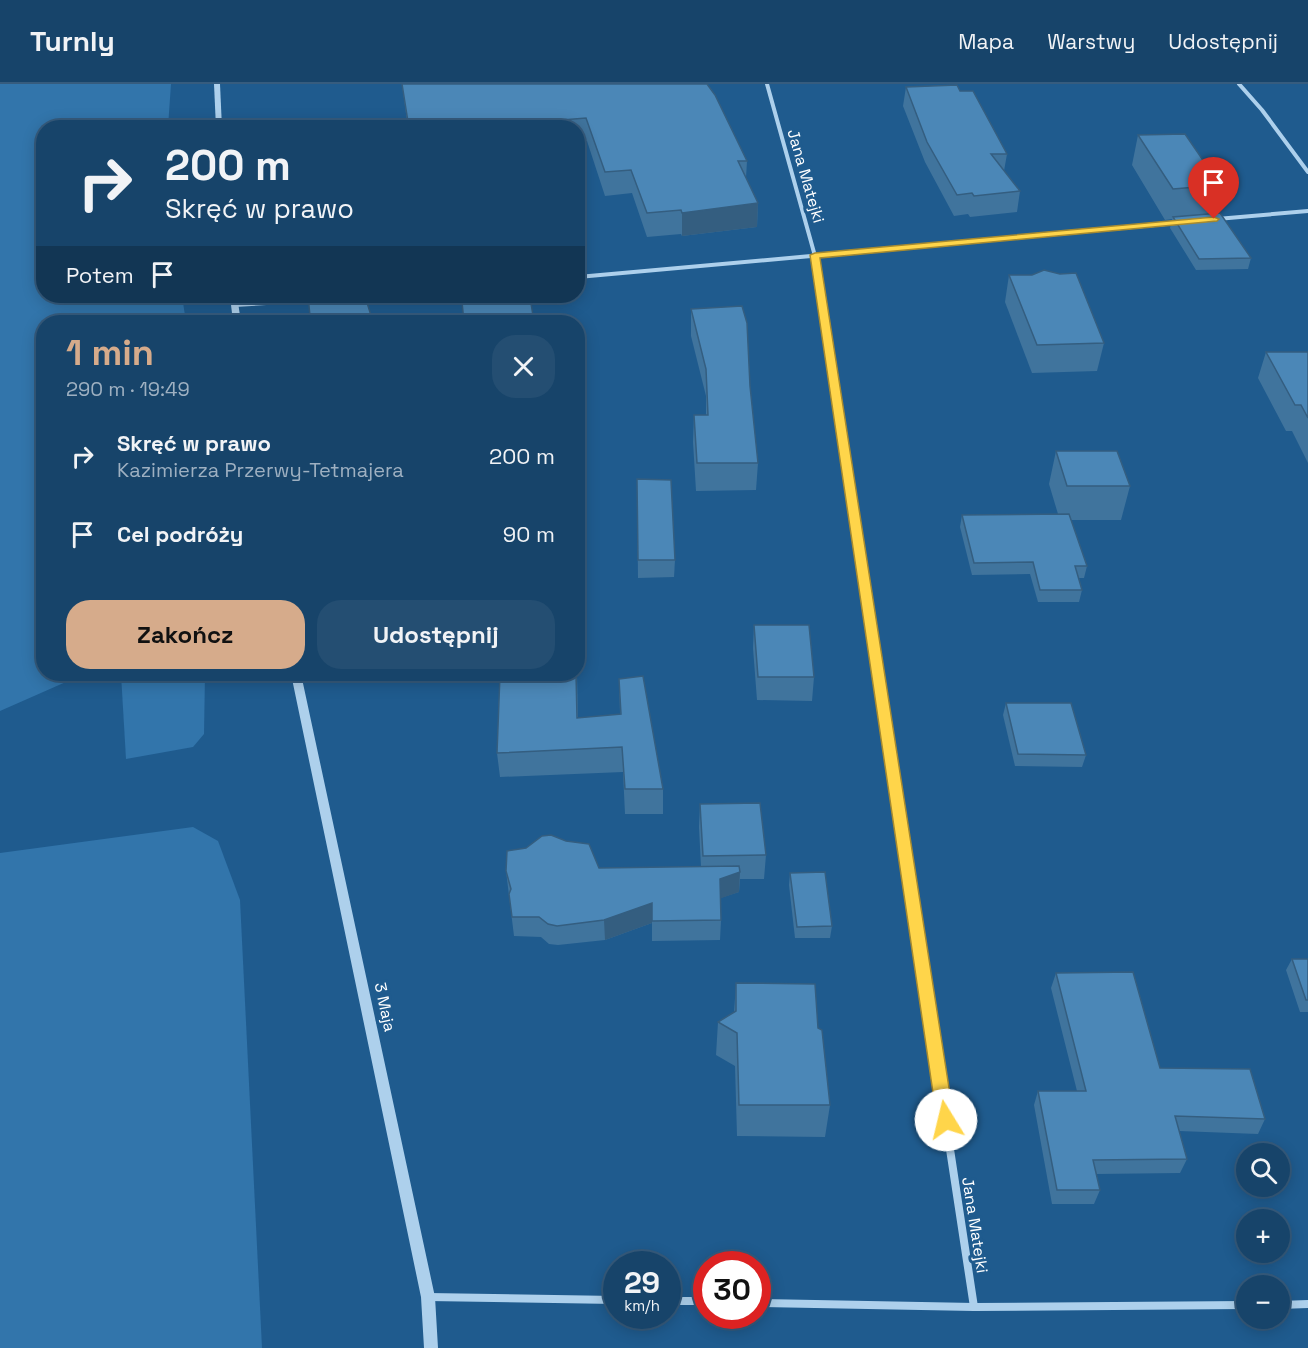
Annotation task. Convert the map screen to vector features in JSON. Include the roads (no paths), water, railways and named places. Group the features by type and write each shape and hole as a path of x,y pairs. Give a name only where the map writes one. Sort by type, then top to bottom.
{"street":[{"path":"217,84 219,120"},
{"name":"Jana Matejki","path":"767,84 815,255 974,1307"},
{"path":"1239,84 1262,110 1308,172"},
{"path":"1214,219 1308,211"},
{"path":"585,276 1179,222"},
{"path":"236,315 235,305 269,303"},
{"name":"3 Maja","path":"297,681 428,1297 431,1348"},
{"path":"428,1297 603,1299"},
{"path":"771,1303 974,1307 1236,1305"},
{"path":"1290,1305 1308,1304"}]}
